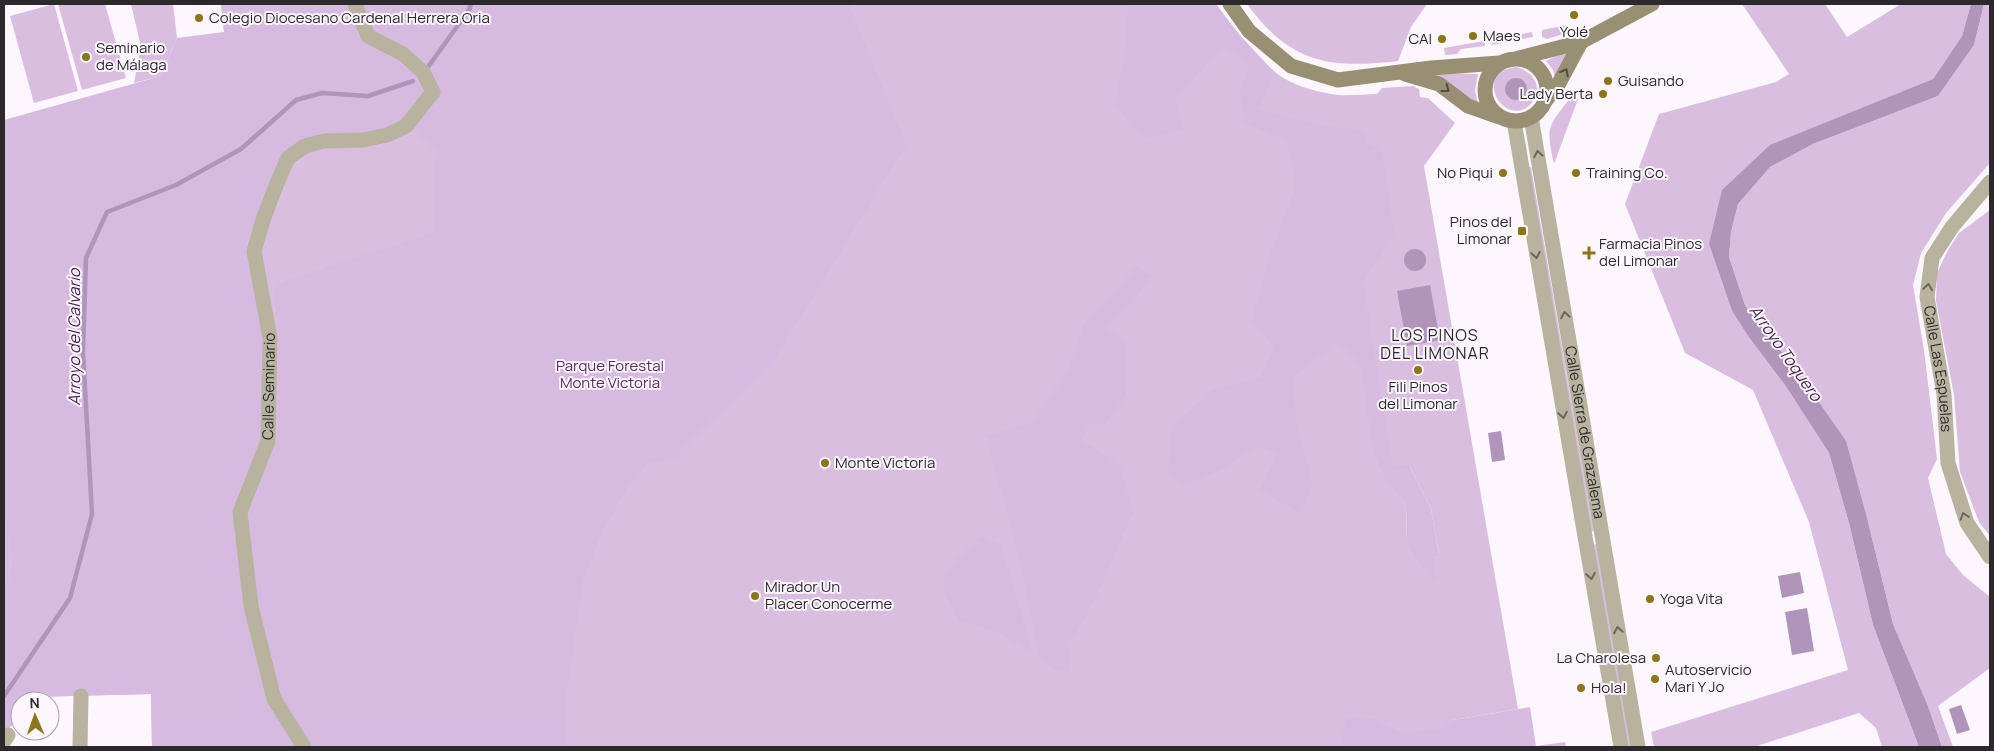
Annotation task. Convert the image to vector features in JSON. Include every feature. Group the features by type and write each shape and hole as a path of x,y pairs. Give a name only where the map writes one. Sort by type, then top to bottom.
{"main road":[{"path":"1230,4 1249,31 1291,66 1338,80 1431,68 1499,63 1580,42 1652,4"},
{"path":"1401,73 1439,84 1468,106 1509,120 1524,120 1538,113 1558,85 1580,42"},
{"path":"1517,58 1535,64 1544,76 1547,83 1546,100"},
{"path":"1499,63 1488,76 1485,92 1488,105 1494,112 1509,120"}],"street":[{"name":"Calle Seminario","path":"304,747 274,699 251,606 240,512 268,441 270,338 254,251 276,183 288,158 305,146 324,141 363,140 387,135 406,126 433,92 423,72 402,54 368,36 355,4"},
{"name":"Calle Sierra de Grazalema","path":"1531,117 1638,747"},
{"name":"Calle Sierra de Grazalema","path":"1509,120 1621,747"},
{"path":"1965,211 1990,182"},
{"name":"Calle Las Espuelas","path":"1990,197 1965,211 1932,258 1927,297 1944,394 1948,463 1967,523 1990,557"},
{"path":"80,747 81,696"}],"green space":[{"path":"54,4 78,91 34,103 10,16"},
{"path":"58,4 105,4 126,78 82,90"},
{"path":"131,4 173,4 177,38 161,76 134,83 141,47"},
{"name":"Parque Forestal Monte Victoria","path":"221,4 1216,4 1258,56 1288,81 1304,88 1338,95 1377,94 1382,88 1413,86 1419,89 1420,97 1428,98 1455,123 1424,166 1518,709 1453,720 1442,747 152,747 151,694 60,696 60,691 10,691 10,726 4,731 4,189 224,32","holes":["1362,131 1364,141 1371,148 1344,168","1409,465 1431,509 1439,555 1435,558 1407,543 1406,503"]},
{"path":"221,4 348,4 362,40 396,60 415,75 425,91 400,123 362,135 324,136 296,143 277,161 246,246 249,271 259,305 265,353 263,437 235,510 245,608 268,705 295,747 152,747 151,694 60,696 60,691 10,691 10,726 4,731 4,586 9,580 12,551 4,513 4,120 161,76 177,38 224,32"},
{"path":"362,4 849,4 906,145 773,362 679,452 679,459 649,462 629,485 602,532 583,580 566,697 567,747 312,747 279,693 257,603 249,512 277,440 279,328 273,285 433,233 436,151 412,129 440,92 428,65 405,45 377,30"},
{"path":"1129,4 1216,4 1236,31 1274,72 1259,110 1322,125 1363,131 1368,145 1382,149 1394,233 1363,281 1393,467 1409,465 1431,509 1439,555 1435,558 1435,580 1418,562 1407,543 1406,503 1385,478 1374,454 1360,364 1338,342 1294,377 1296,422 1313,484 1301,514 1260,490 1277,454 1255,446 1222,469 1187,484 1168,475 1171,427 1212,390 1261,377 1274,349 1252,319 1270,255 1296,186 1287,141 1246,123 1239,92 1249,66 1224,45 1175,100 1184,130 1143,138 1115,105 1124,59"},
{"path":"1247,4 1427,4 1411,27 1398,61 1351,64 1313,58 1295,50 1279,39 1263,24"},
{"path":"1742,4 1825,4 1847,37 1901,4 1971,4 1962,36 1933,79 1770,146 1709,244 1732,311 1748,336 1785,385 1829,453 1849,523 1873,625 1919,747 1882,747 1876,728 1859,713 1754,747 1654,747 1651,732 1848,670 1809,522 1753,390 1685,353 1625,204 1659,114 1776,82 1789,74"},
{"path":"1984,4 1990,4 1990,163 1946,213 1921,253 1913,285 1924,350 1937,459 1928,478 1946,554 1963,575 1990,597 1990,668 1938,706 1953,747 1942,747 1928,706 1893,624 1868,522 1773,338 1745,305 1729,257 1731,232 1738,204 1770,167 1813,144 1938,96 1974,45"},
{"path":"1567,25 1569,32 1547,39 1542,37 1542,30"},
{"path":"1532,32 1533,37 1492,45 1491,40"},
{"path":"1484,41 1485,46 1461,49 1457,54 1445,55 1444,48"},
{"path":"1571,48 1555,79 1553,70 1546,61"},
{"path":"1516,67 1527,71 1534,80 1537,90 1536,95 1533,101 1523,109 1513,111 1504,107 1498,99 1494,90 1495,80 1502,72","holes":["1516,78 1524,84 1526,93 1509,98 1505,88 1506,85 1509,81"]},
{"path":"1434,73 1478,74 1475,91 1478,104"},
{"path":"1571,97 1578,99 1554,164 1550,142 1550,128"},
{"path":"1531,167 1594,531 1590,532 1527,168"},
{"path":"1990,210 1990,536 1979,522 1960,472 1954,395 1936,301 1937,273 1948,250 1959,233"},
{"path":"1138,266 1151,276 1134,299 1107,328 1127,345 1126,395 1106,424 1089,424 1082,441 1119,463 1133,512 1100,589 1078,630 1067,642 1071,663 1067,672 1055,670 1039,657 1020,561 986,436 1033,422 1068,370 1084,323"},
{"path":"981,537 1001,544 1032,651 992,630 960,621 944,593 944,574"},
{"path":"1596,544 1632,747 1627,747 1592,545"},
{"path":"1530,707 1536,746 1565,742 1566,747 1341,747 1346,717 1376,719 1401,733 1436,730 1453,720"}],"shaded area":[{"path":"1971,4 1984,4 1974,45 1938,96 1813,144 1770,167 1738,204 1731,232 1729,257 1745,305 1802,378 1846,441 1893,624 1928,706 1942,747 1919,747 1873,625 1849,523 1829,453 1785,385 1748,336 1732,311 1709,244 1722,190 1770,145 1933,79 1962,36"},
{"path":"1516,78 1524,81 1527,89 1524,97 1516,100 1508,97 1505,89 1508,81"},
{"path":"1415,249 1423,252 1426,260 1423,268 1415,271 1407,268 1404,260 1407,252"},
{"path":"1430,285 1440,340 1407,346 1397,291"},
{"path":"1501,431 1505,460 1492,462 1488,433"},
{"path":"1800,572 1804,593 1782,598 1778,576"},
{"path":"1807,608 1814,651 1792,655 1785,612"},
{"path":"1961,705 1970,730 1957,734 1949,709"}],"waterway":[{"name":"Arroyo del Calvario","path":"428,67 469,10 471,4"},
{"name":"Arroyo del Calvario","path":"4,696 70,598 92,514 83,352 86,258 107,212 176,185 241,149 296,100 322,93 368,96 413,81"}],"place":[{"name":"Yolé","path":"1574,15"},
{"name":"Colegio Diocesano Cardenal Herrera Oria","path":"199,18"},
{"name":"Maes","path":"1473,36"},
{"name":"CAI","path":"1442,39"},
{"name":"Seminario de Málaga","path":"86,57"},
{"name":"Guisando","path":"1608,81"},
{"name":"Lady Berta","path":"1603,94"},
{"name":"No Piqui","path":"1503,173"},
{"name":"Training Co.","path":"1576,173"},
{"name":"Pinos del Limonar","path":"1522,231"},
{"name":"Farmacia Pinos del Limonar","path":"1589,253"},
{"name":"Fili Pinos del Limonar","path":"1418,370"},
{"name":"Monte Victoria","path":"825,463"},
{"name":"Mirador Un Placer Conocerme","path":"755,596"},
{"name":"Yoga Vita","path":"1650,599"},
{"name":"La Charolesa","path":"1656,658"},
{"name":"Autoservicio Mari Y Jo","path":"1655,679"},
{"name":"Hola!","path":"1581,688"}],"district":[{"name":"LOS PINOS DEL LIMONAR","path":"1435,344"}],"water label":[{"name":"Arroyo Toquero","path":"1786,353"}]}
